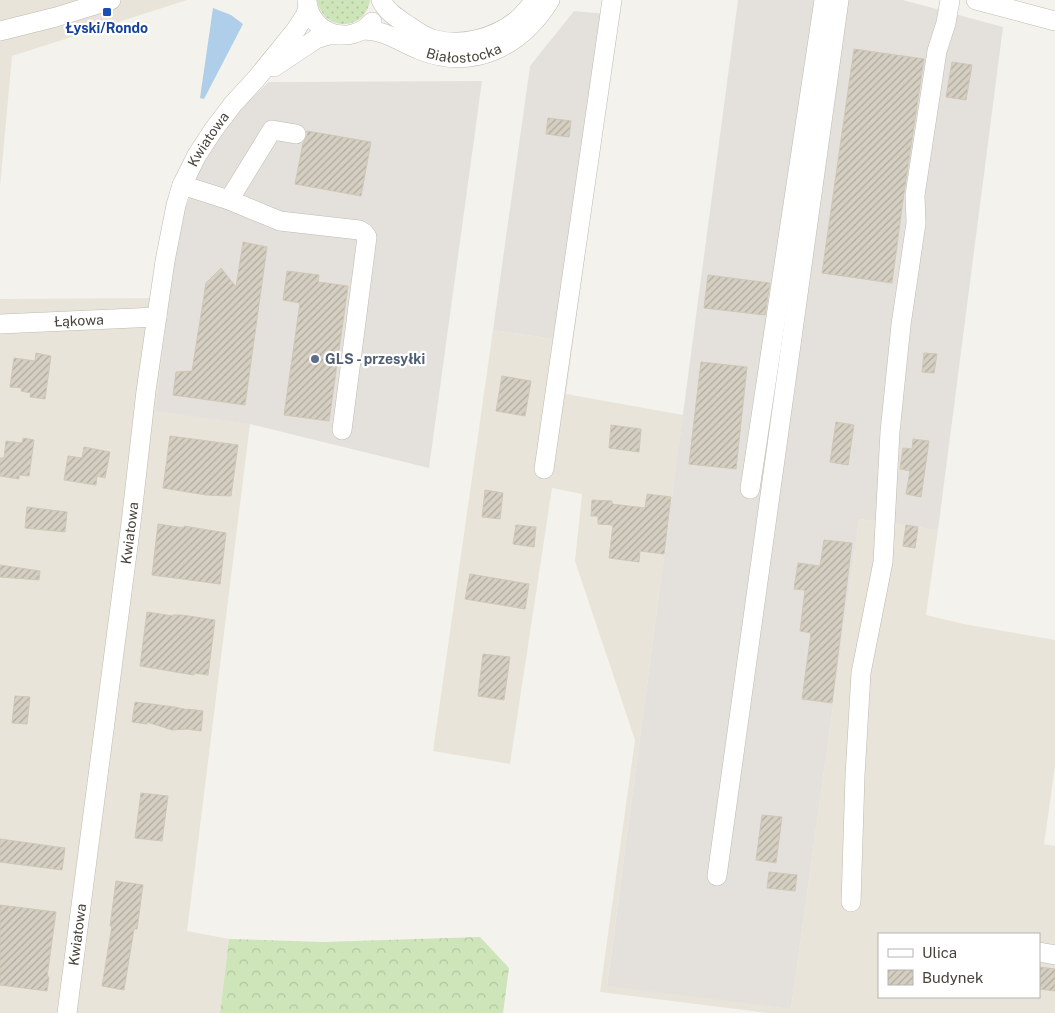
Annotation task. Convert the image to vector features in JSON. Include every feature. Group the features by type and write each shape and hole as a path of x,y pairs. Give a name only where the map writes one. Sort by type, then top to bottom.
{"street":[{"path":"0,31 56,17 111,0"},
{"path":"363,30 376,17 380,0"},
{"name":"Białostocka","path":"380,0 390,13 420,34 432,39 468,42 499,32 516,21 537,0"},
{"name":"Białostocka","path":"363,30 380,31 420,50 441,56 460,58 481,55 502,47 521,34 550,0"},
{"path":"544,470 612,0"},
{"path":"750,489 824,0"},
{"path":"717,876 840,0"},
{"path":"850,902 861,673 883,562 890,432 901,325 916,223 915,195 937,51 946,24 950,0"},
{"path":"976,0 1055,21"},
{"path":"306,3 318,25 326,31 345,35"},
{"name":"Kwiatowa","path":"67,1013 131,523 146,391 171,225 182,185 197,155 233,104 295,31 305,16 306,3"},
{"name":"Kwiatowa","path":"256,79 316,38 330,35 354,34 363,30"},
{"path":"229,200 272,130 296,134"},
{"path":"182,185 229,200 280,221 359,230 367,237 342,430"},
{"name":"Łąkowa","path":"0,324 157,317"},
{"path":"1040,952 1055,954"}],"shaded area":[{"path":"0,0 187,0 12,56 0,187"},
{"path":"738,0 903,0 1003,27 938,530 859,519 791,1009 607,986"},
{"path":"574,11 618,15 573,342 493,330 530,66"},
{"path":"482,81 429,468 250,424 155,411 177,232 201,165 237,112 269,82"},
{"path":"169,298 155,410 250,424 187,931 229,939 220,1013 0,1013 0,299"},
{"path":"493,330 573,342 566,394 683,415 607,985 791,1009 859,519 938,530 926,615 964,624 1055,640 1055,766 1044,844 1055,846 1055,1013 767,1013 600,992 635,740 575,561 582,494 552,488 510,764 433,751"}],"green space":[{"path":"317,0 370,0 367,10 360,18 344,24 327,18"},
{"path":"480,937 509,968 503,1013 220,1013 229,939 323,942"}],"water":[{"path":"213,8 231,15 243,24 204,99 200,98"}],"building":[{"path":"854,49 924,59 892,283 822,273"},
{"path":"952,62 972,65 966,100 946,97"},
{"path":"548,118 571,121 569,137 546,134"},
{"path":"307,131 371,142 361,196 295,184"},
{"path":"243,242 267,247 245,405 173,395 176,372 192,371 206,283 221,268 236,287"},
{"name":"GLS - przesyłki","path":"287,271 319,275 318,282 348,286 329,421 284,415 300,303 283,300"},
{"path":"708,275 770,283 765,315 704,308"},
{"path":"36,353 51,356 45,399 30,397 31,393 21,391 22,388 10,387 14,358 35,361"},
{"path":"924,353 937,354 934,373 922,372"},
{"path":"701,362 747,367 736,469 689,464"},
{"path":"502,376 531,381 525,416 496,411"},
{"path":"836,422 854,425 848,465 830,462"},
{"path":"611,425 641,429 639,452 609,448"},
{"path":"170,436 238,445 231,496 206,495 163,488"},
{"path":"23,438 34,440 29,476 19,475 19,479 0,476 0,458 4,458 6,441 22,443"},
{"path":"913,439 929,441 921,497 906,494 910,471 900,469 903,448 912,449"},
{"path":"84,447 110,452 105,478 97,476 96,485 64,480 68,456 82,458"},
{"path":"485,490 503,493 500,519 482,517"},
{"path":"647,494 671,497 664,554 640,551 639,562 609,558 613,525 598,524 598,516 591,516 592,500 612,501 612,504 645,508"},
{"path":"27,507 67,512 65,532 25,528"},
{"path":"158,524 226,533 220,584 152,575"},
{"path":"516,525 536,527 534,547 513,544"},
{"path":"906,525 918,527 915,548 903,546"},
{"path":"824,540 852,543 832,703 802,699 811,633 800,631 805,590 794,589 798,563 820,566"},
{"path":"0,565 40,571 39,580 0,577"},
{"path":"470,574 529,584 525,609 465,599"},
{"path":"147,612 215,620 208,675 194,673 194,675 140,666"},
{"path":"483,654 510,657 504,700 478,696"},
{"path":"15,696 30,697 27,724 12,723"},
{"path":"135,702 203,711 201,731 187,729 172,730 147,722 147,724 132,722"},
{"path":"141,793 168,796 162,841 135,838"},
{"path":"762,815 782,817 776,863 756,860"},
{"path":"0,839 65,848 62,870 0,862"},
{"path":"769,872 797,875 795,891 767,888"},
{"path":"116,881 143,885 137,929 134,929 124,990 102,986 112,926 110,926"},
{"path":"0,905 56,912 47,977 49,977 47,991 0,985"},
{"path":"1040,967 1055,969 1055,991 1040,989"}],"place":[{"name":"Łyski/Rondo","path":"107,12"},
{"name":"GLS - przesyłki","path":"315,359"}]}
